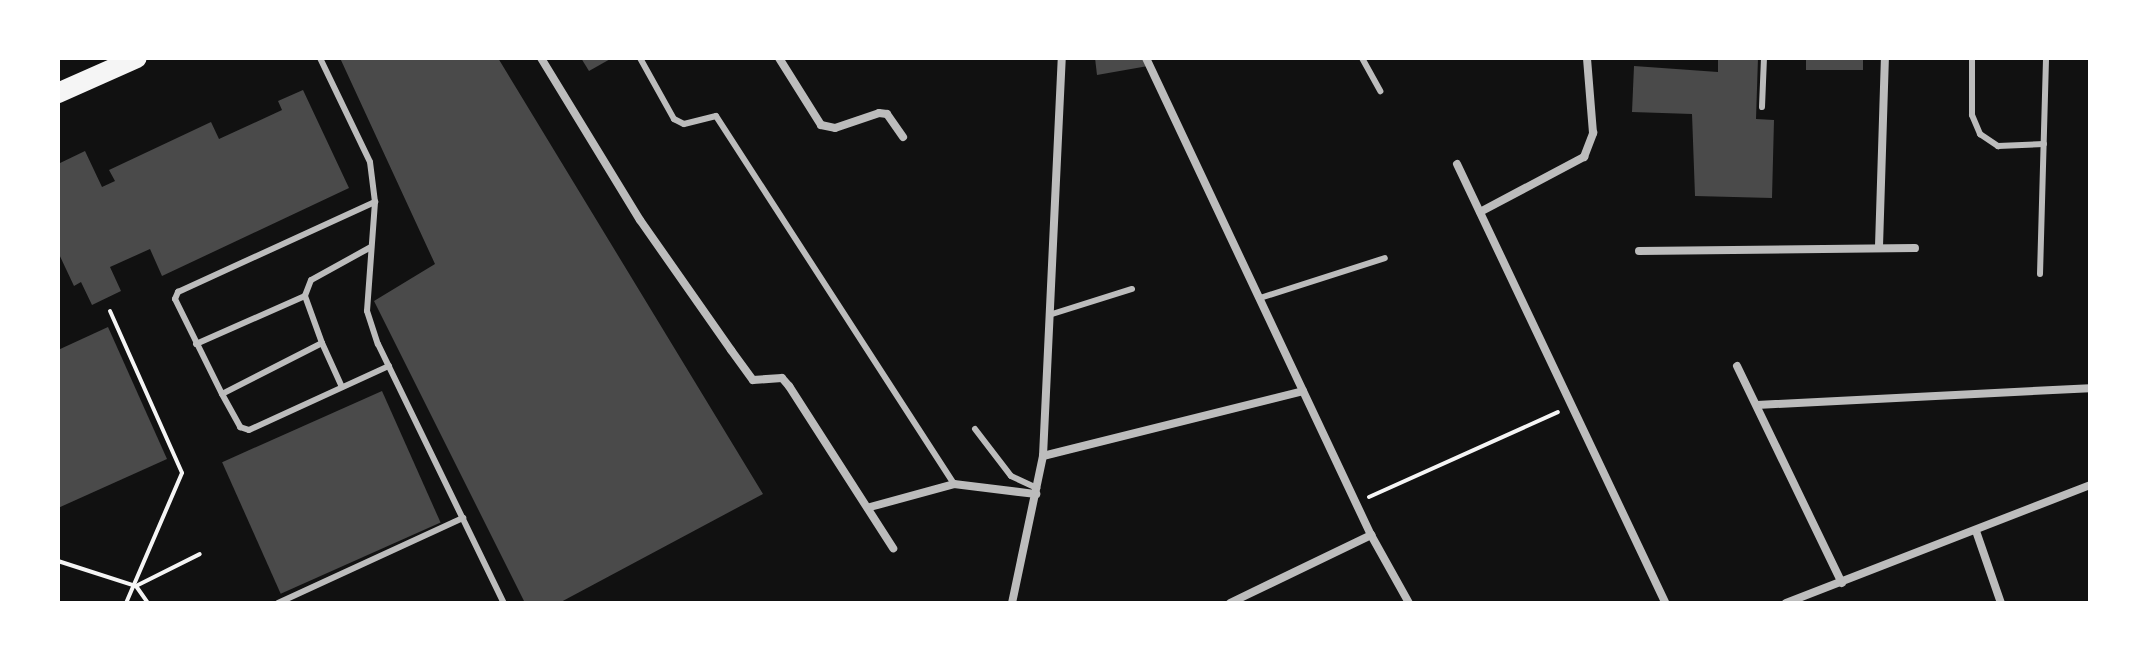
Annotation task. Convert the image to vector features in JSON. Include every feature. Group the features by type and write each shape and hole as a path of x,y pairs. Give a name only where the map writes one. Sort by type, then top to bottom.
{"main road":[{"path":"58,93 137,58"}],"street":[{"path":"541,58 640,220 753,380 782,378 870,507 893,548"},
{"path":"779,58 821,125 835,128 879,113 887,114 903,137"},
{"path":"1012,603 1043,456 1062,58"},
{"path":"1146,58 1371,535 1409,603"},
{"path":"1480,212 1584,157 1593,133 1587,58"},
{"path":"1879,246 1885,58"},
{"path":"1457,164 1665,603"},
{"path":"1639,251 1915,248"},
{"path":"1737,366 1842,583"},
{"path":"1757,405 2090,388"},
{"path":"1043,456 1303,391"},
{"path":"870,507 954,484 1037,491"},
{"path":"1786,603 2090,485"},
{"path":"1976,531 2001,603"},
{"path":"1230,603 1371,535"}],"lane":[{"path":"320,58 370,162 375,202 367,311 389,366 504,603"},
{"path":"640,58 674,119 684,124 716,116 954,484"},
{"path":"1362,58 1380,91"},
{"path":"1762,107 1764,58"},
{"path":"1972,58 1972,115 1980,134 1998,146 2044,144"},
{"path":"2040,274 2046,58"},
{"path":"375,202 178,292 175,299 240,427 249,430 389,366"},
{"path":"342,387 305,296 311,280 327,267 371,247"},
{"path":"1260,298 1385,258"},
{"path":"1049,315 1132,289"},
{"path":"196,344 305,296"},
{"path":"222,394 322,343"},
{"path":"975,429 1011,476 1037,491"},
{"path":"278,603 463,518"}],"path":[{"path":"110,311 182,473 136,586 126,603"},
{"path":"1356,503 1572,406"},
{"path":"136,586 200,554"},
{"path":"58,561 136,586 148,603"}],"building":[{"path":"340,58 498,58 763,494 559,603 525,603 374,301 435,264"},
{"path":"581,58 612,58 589,71"},
{"path":"1095,58 1144,58 1148,66 1097,75"},
{"path":"1718,58 1758,58 1756,119 1774,120 1772,198 1695,196 1692,114 1632,112 1634,66 1718,72"},
{"path":"1806,58 1863,58 1863,70 1806,70"},
{"path":"303,90 349,188 162,276 150,249 110,267 121,291 92,305 81,282 74,286 58,252 58,164 85,151 102,187 115,181 109,170 211,122 219,139 282,110 278,101"},
{"path":"108,327 167,459 58,508 58,350"},
{"path":"382,391 441,523 281,594 222,462"}]}
